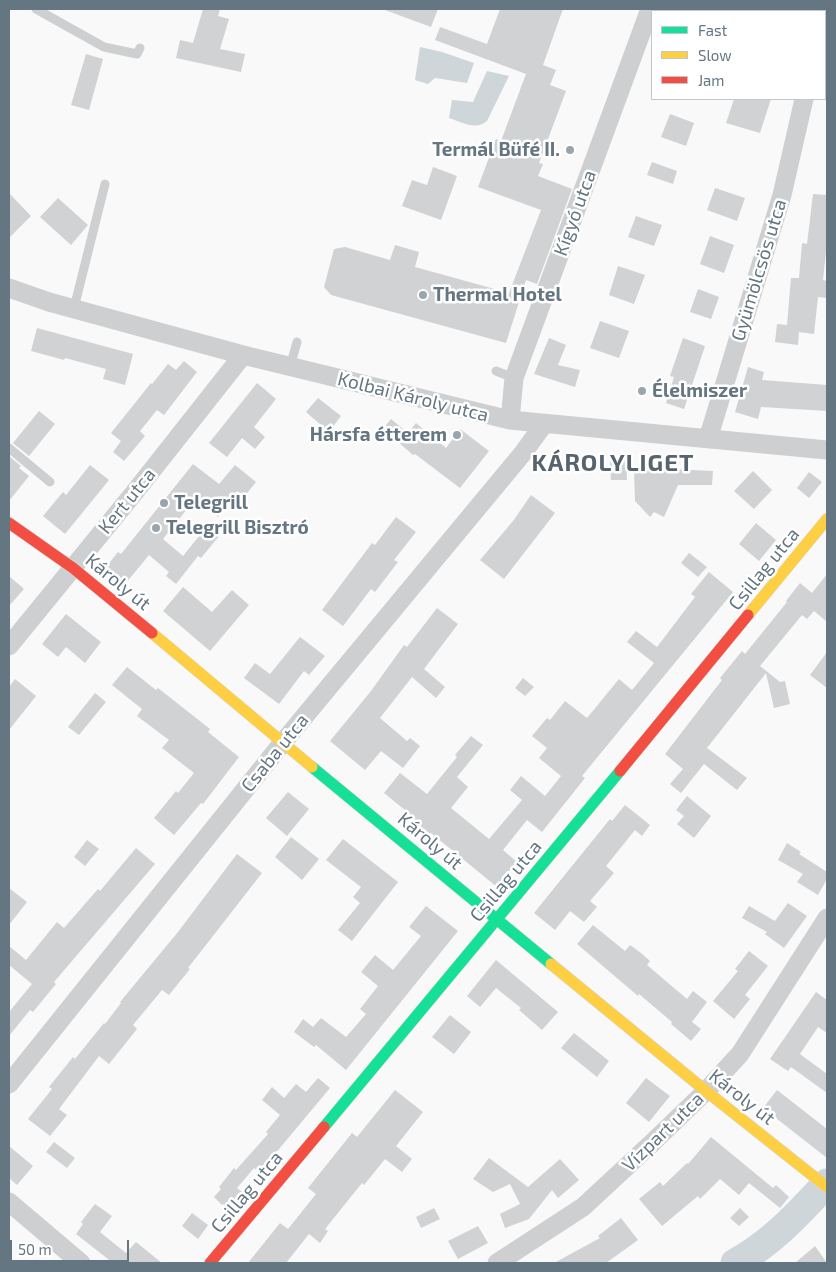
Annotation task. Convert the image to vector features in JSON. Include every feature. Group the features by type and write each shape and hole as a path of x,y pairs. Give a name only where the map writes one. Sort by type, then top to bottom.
{"street":[{"name":"Kígyó utca","path":"510,420 514,378 650,9"},
{"name":"Gyümölcsös utca","path":"708,439 782,195 804,100"},
{"name":"Kolbai Károly utca","path":"9,288 243,355 510,420 827,450"},
{"name":"Kert utca","path":"9,646 243,355"},
{"name":"Csaba utca","path":"9,1084 284,741 544,424"},
{"name":"Csillag utca","path":"210,1263 497,920 827,519"},
{"name":"Károly út","path":"9,522 73,568 284,741 497,920 827,1187"},
{"name":"Vízpart utca","path":"497,1263 583,1207 652,1144 706,1091 740,1054 827,918"},
{"path":"9,1202 81,1263"}],"lane":[{"path":"36,9 104,47 137,54 140,48"},
{"path":"74,308 105,184"},
{"path":"290,366 297,342"},
{"path":"496,371 514,378"},
{"path":"9,448 50,482"}],"shaded area":[{"path":"420,47 474,63 467,83 435,78 428,84 415,80"},
{"path":"487,71 509,76 487,121 473,126 449,118 452,100 473,102"}],"building":[{"path":"203,9 220,9 218,16 229,19 220,49 245,54 241,72 176,58 180,40 193,43"},
{"path":"385,9 438,9 431,27"},
{"path":"500,9 563,9 543,65 556,70 550,85 566,91 539,163 543,164 538,176 572,189 537,284 526,280 506,343 331,295 324,287 334,249 345,247 390,260 395,245 419,252 415,267 509,293 541,210 478,187 496,139 501,141 526,74 435,40 440,27 487,44"},
{"path":"86,54 103,59 89,110 71,105"},
{"path":"734,100 771,100 760,133 726,123"},
{"path":"670,114 694,123 686,146 661,137"},
{"path":"652,162 677,171 673,184 647,175"},
{"path":"433,167 457,176 441,220 402,206 412,180 427,185"},
{"path":"715,188 745,198 737,221 707,210"},
{"path":"9,193 31,216 9,238"},
{"path":"813,194 827,195 827,242 823,280 827,281 827,298 818,297 814,334 799,332 798,345 775,342 777,324 787,325 791,278 799,278 802,243 807,244"},
{"path":"58,198 88,225 71,245 40,217"},
{"path":"636,216 662,225 654,246 628,237"},
{"path":"710,236 734,245 724,273 700,264"},
{"path":"618,266 645,275 634,304 609,295"},
{"path":"698,289 719,297 711,319 690,312"},
{"path":"600,321 629,331 619,358 590,348"},
{"path":"37,328 133,354 125,385 103,379 106,369 31,351"},
{"path":"549,338 566,345 558,365 580,370 575,387 534,374"},
{"path":"683,338 705,346 684,409 666,403 674,377 670,376"},
{"path":"184,361 197,372 164,415 157,410 140,431 145,436 124,461 113,452 121,441 111,433 168,364 176,370"},
{"path":"748,367 764,372 762,380 827,385 827,411 761,407 758,419 735,412"},
{"path":"257,383 276,399 254,427 265,437 255,449 242,438 227,457 209,443"},
{"path":"318,398 341,416 329,432 306,412"},
{"path":"39,411 55,424 29,456 13,443"},
{"path":"391,419 408,433 416,423 446,448 460,429 489,451 460,488 415,454 413,455 383,429"},
{"path":"9,456 29,476 9,501"},
{"path":"626,460 627,480 611,480 610,461"},
{"path":"193,464 219,484 235,465 256,482 244,497 237,491 218,517 195,499 163,539 183,556 208,525 220,535 201,558 198,556 176,584 166,576 169,572 149,555 126,583 106,567 118,552 121,554"},
{"path":"90,465 109,480 65,534 43,516 63,492 66,495"},
{"path":"634,470 713,471 712,485 678,485 664,517 654,512 650,517 635,501"},
{"path":"753,471 772,490 754,509 734,491"},
{"path":"809,472 822,482 809,498 797,488"},
{"path":"531,495 555,513 504,579 480,560 513,521"},
{"path":"396,517 416,532 394,560 398,562 375,592 371,589 343,626 322,610 372,543 375,545"},
{"path":"756,523 776,540 759,561 739,544"},
{"path":"689,553 707,567 698,577 681,563"},
{"path":"709,572 733,592 582,776 585,778 542,832 527,820 503,850 517,862 497,887 409,817 411,815 384,793 400,773 427,794 457,757 455,755 471,736 483,745 457,777 468,787 451,808 489,839 522,800 510,790 521,776 545,796 561,776 539,758 547,748 532,736 547,718 550,720 565,701 587,718 619,679 632,690 654,663 627,642 636,631 657,647 695,597 691,594"},
{"path":"827,574 827,622 814,611 807,619 802,615 760,666 780,682 785,681 790,704 774,708 766,673 707,748 747,778 737,790 704,764 681,793 670,784 683,769 665,754 722,680 720,678 742,651 745,654 800,583 812,593"},
{"path":"9,576 24,589 9,606"},
{"path":"183,587 212,612 232,590 249,605 210,651 163,611"},
{"path":"437,608 458,624 424,669 445,687 436,698 412,677 380,718 407,741 410,738 420,746 403,768 381,751 365,770 330,741 371,691 404,645 407,647"},
{"path":"66,614 101,642 85,663 66,647 58,657 42,644"},
{"path":"300,637 325,656 309,675 304,671 279,704 244,678 255,663 270,674"},
{"path":"827,652 827,688 810,675"},
{"path":"127,667 156,690 158,688 210,729 208,732 239,757 203,804 201,803 174,835 154,818 194,773 162,748 169,740 137,716 142,709 112,685"},
{"path":"523,678 534,687 525,696 515,688"},
{"path":"15,679 36,696 9,730 9,687"},
{"path":"95,693 106,702 79,735 68,727"},
{"path":"288,792 309,809 287,836 266,818"},
{"path":"687,796 711,816 694,838 677,824 684,816 676,810"},
{"path":"625,805 650,825 642,836 635,830 606,866 614,873 590,901 597,907 584,922 570,911 555,930 534,913 610,819 612,821"},
{"path":"291,837 319,859 302,880 275,857"},
{"path":"343,839 398,882 352,941 338,930 360,903 353,897 361,887 326,860"},
{"path":"87,840 99,849 85,866 74,857"},
{"path":"787,843 801,852 799,854 827,872 827,879 818,895 797,882 803,874 778,860"},
{"path":"136,848 155,864 54,982 56,984 33,1012 30,1010 9,1036 9,1012 32,984 9,965 9,946 26,960 57,922 64,928 98,889 100,891"},
{"path":"237,854 262,873 169,995 162,990 133,1025 137,1029 109,1064 99,1056 59,1109 67,1115 50,1136 28,1119 52,1089 49,1087 73,1057 75,1059 105,1024 120,1002 178,932"},
{"path":"9,888 27,902 9,925"},
{"path":"788,903 807,916 784,948 765,934 767,932 742,918 749,906 775,921"},
{"path":"426,906 458,931 346,1070 316,1045 314,1047 294,1032 303,1019 313,1027 321,1018 346,1037 366,1014 360,1009 378,986 361,972 375,955 393,970 421,936 409,927"},
{"path":"593,925 625,951 630,945 641,953 650,961 647,965 687,999 693,991 707,1002 692,1022 701,1029 691,1041 671,1024 672,1022 577,944"},
{"path":"749,951 768,966 745,995 750,999 734,1019 713,1001 738,971 735,969"},
{"path":"496,960 558,1012 542,1030 519,1010 521,1008 496,988 480,1007 467,996"},
{"path":"816,992 827,1000 827,1033 818,1027 800,1054 827,1074 827,1093 791,1067 788,1071 770,1059"},
{"path":"450,1015 471,1032 454,1054 432,1037"},
{"path":"574,1033 609,1061 597,1077 561,1048"},
{"path":"318,1078 330,1088 274,1155 276,1157 262,1174 254,1168 237,1188 246,1195 232,1211 222,1205 214,1197 221,1189 219,1187 234,1168 236,1170 268,1134 266,1132 280,1115 262,1100 272,1087 284,1098 296,1084 306,1092"},
{"path":"646,1078 670,1096 649,1122 626,1103"},
{"path":"395,1090 423,1112 396,1146 412,1159 402,1172 385,1159 364,1185 362,1183 325,1229 328,1231 320,1243 309,1234 286,1263 248,1263 280,1223 288,1229 316,1194 308,1188 352,1133 357,1137"},
{"path":"777,1090 827,1129 827,1158 763,1108"},
{"path":"711,1137 773,1188 776,1185 789,1197 780,1208 749,1183 739,1195 720,1179 700,1199 698,1196 662,1226 639,1199 660,1182 663,1186 688,1164"},
{"path":"54,1142 75,1158 67,1168 46,1152"},
{"path":"9,1146 33,1166 17,1185 9,1178"},
{"path":"489,1158 528,1187 560,1159 579,1180 558,1198 552,1190 529,1219 505,1228 500,1214 520,1204 510,1184 493,1192 473,1179"},
{"path":"95,1204 112,1216 100,1232 126,1253 136,1242 162,1263 113,1263 76,1234 83,1224 81,1222"},
{"path":"434,1208 440,1219 421,1228 416,1217"},
{"path":"740,1208 749,1217 739,1226 730,1218"},
{"path":"192,1213 208,1225 198,1239 182,1226"},
{"path":"621,1218 638,1240 606,1263 554,1263 600,1238 598,1236"},
{"path":"478,1226 488,1243 458,1259 448,1241"},
{"path":"815,1246 827,1263 795,1263"}],"waterway":[{"path":"735,1263 773,1237 827,1183"}],"traffic: fast":[{"path":"312,767 551,964"},
{"path":"324,1127 620,771"}],"traffic: slow":[{"path":"748,615 827,519"},
{"path":"152,633 312,767"},
{"path":"551,964 827,1187"}],"traffic: jam":[{"path":"9,523 73,568 152,633"},
{"path":"620,771 748,615"},
{"path":"210,1263 324,1127"}],"place":[{"name":"Termál Büfé II.","path":"570,150"},
{"name":"Thermal Hotel","path":"423,295"},
{"name":"Élelmiszer","path":"642,391"},
{"name":"Hársfa étterem","path":"457,435"},
{"name":"Telegrill","path":"164,503"},
{"name":"Telegrill Bisztró","path":"156,528"}],"district":[{"name":"KÁROLYLIGET","path":"613,463"}]}
